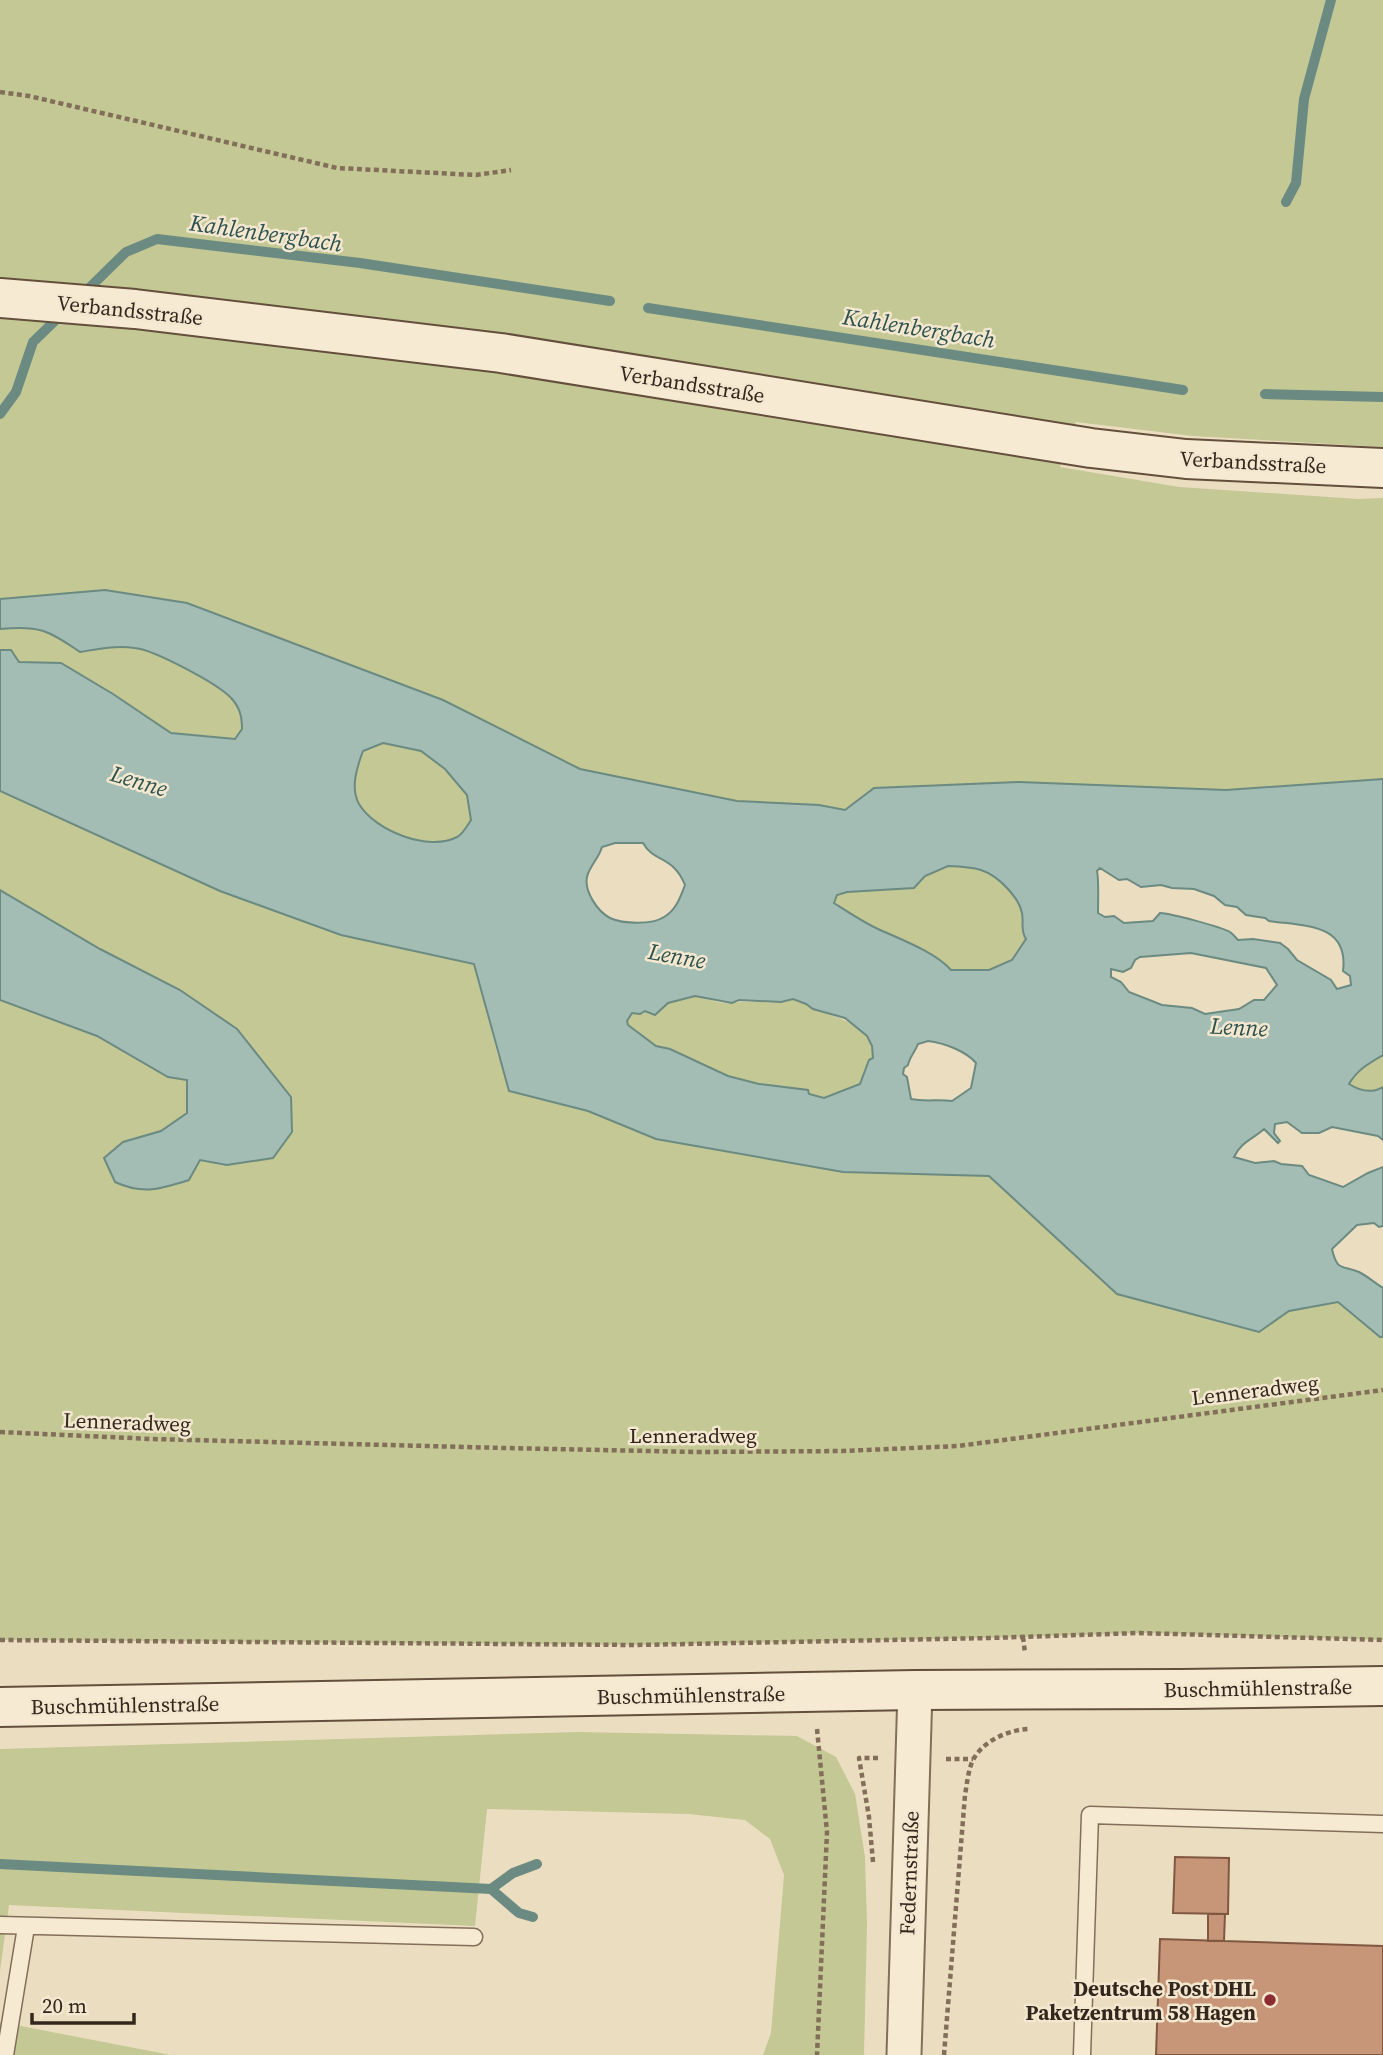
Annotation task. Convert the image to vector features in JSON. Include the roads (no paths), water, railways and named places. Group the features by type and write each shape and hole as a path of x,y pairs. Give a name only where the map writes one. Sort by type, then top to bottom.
{"street":[{"name":"Verbandsstraße","path":"14,299 135,309 501,352 1091,448 1186,458 1383,468"},
{"name":"Buschmühlenstraße","path":"0,1707 915,1690 1383,1686"},
{"name":"Federnstraße","path":"904,2055 915,1690"}],"lane":[{"path":"1082,2055 1090,1815 1383,1824"},
{"path":"0,1925 474,1937"},
{"path":"5,2055 26,1927"}],"water":[{"name":"Lenne","path":"105,590 187,603 443,700 580,769 737,801 819,805 845,810 874,788 1019,782 1226,790 1383,779 1383,1055 1368,1064 1349,1084 1366,1091 1383,1087 1383,1140 1378,1136 1332,1127 1319,1133 1302,1133 1287,1122 1275,1124 1274,1133 1280,1141 1278,1143 1264,1129 1244,1144 1234,1157 1255,1163 1274,1161 1302,1166 1309,1175 1343,1187 1383,1167 1383,1226 1379,1227 1374,1223 1357,1225 1332,1249 1338,1264 1359,1272 1383,1288 1383,1337 1338,1302 1289,1311 1259,1332 1117,1294 989,1176 843,1172 656,1139 588,1111 509,1091 474,964 341,935 220,891 0,791 0,650 11,650 19,662 61,663 171,733 235,739 242,729 242,721 232,699 214,685 144,650 114,647 80,652 43,631 24,628 0,629 0,599","holes":["383,743 421,751 445,769 467,795 471,820 463,832 445,841 432,842 404,836 377,823 356,798 355,784 363,751","615,843 643,843 680,875 685,885 675,907 659,920 637,923 622,922 605,915 592,900 587,882 588,873 602,847","948,866 974,868 988,873 1001,882 1018,903 1026,939 1012,960 989,970 951,970 927,952 872,926 834,903 837,895 847,892 914,888 925,876","1100,868 1119,880 1127,879 1141,887 1161,885 1194,889 1214,896 1225,905 1237,907 1246,915 1309,926 1331,935 1339,944 1343,955 1343,971 1350,976 1351,985 1337,989 1331,980 1297,960 1280,943 1238,940 1225,930 1160,913 1153,921 1124,923 1114,916 1105,917 1098,913 1097,871","1191,953 1266,968 1277,985 1264,1000 1254,1000 1239,1009 1205,1014 1192,1008 1162,1005 1129,992 1121,982 1111,977 1111,969 1123,972 1131,968 1140,957","695,996 732,1003 739,1000 781,1002 793,999 813,1009 845,1018 867,1036 872,1046 873,1058 869,1060 860,1084 824,1098 809,1094 808,1090 759,1084 728,1076 670,1049 656,1046 628,1025 627,1021 632,1013 640,1014 645,1011 655,1015 668,1003","928,1041 954,1048 976,1063 971,1088 952,1101 911,1099 907,1077 903,1074 918,1044"]},
{"path":"0,890 100,949 180,990 237,1029 291,1097 292,1132 273,1158 227,1165 200,1160 189,1180 161,1188 134,1188 115,1182 104,1158 123,1142 161,1131 187,1113 187,1080 168,1077 97,1036 0,1000"}],"waterway":[{"path":"1286,202 1296,183 1304,99 1331,0"},
{"name":"Kahlenbergbach","path":"81,296 126,252 157,239 360,263 610,301"},
{"name":"Kahlenbergbach","path":"648,308 1183,390"},
{"name":"Kahlenbergbach","path":"0,414 16,392 33,342 64,312"},
{"name":"Kahlenbergbach","path":"1265,394 1383,397"},
{"path":"0,1864 491,1889 513,1873 537,1864"},
{"path":"491,1889 519,1913 533,1917"}],"place":[{"name":"Deutsche Post DHL Paketzentrum 58 Hagen","path":"1270,2000"}]}
